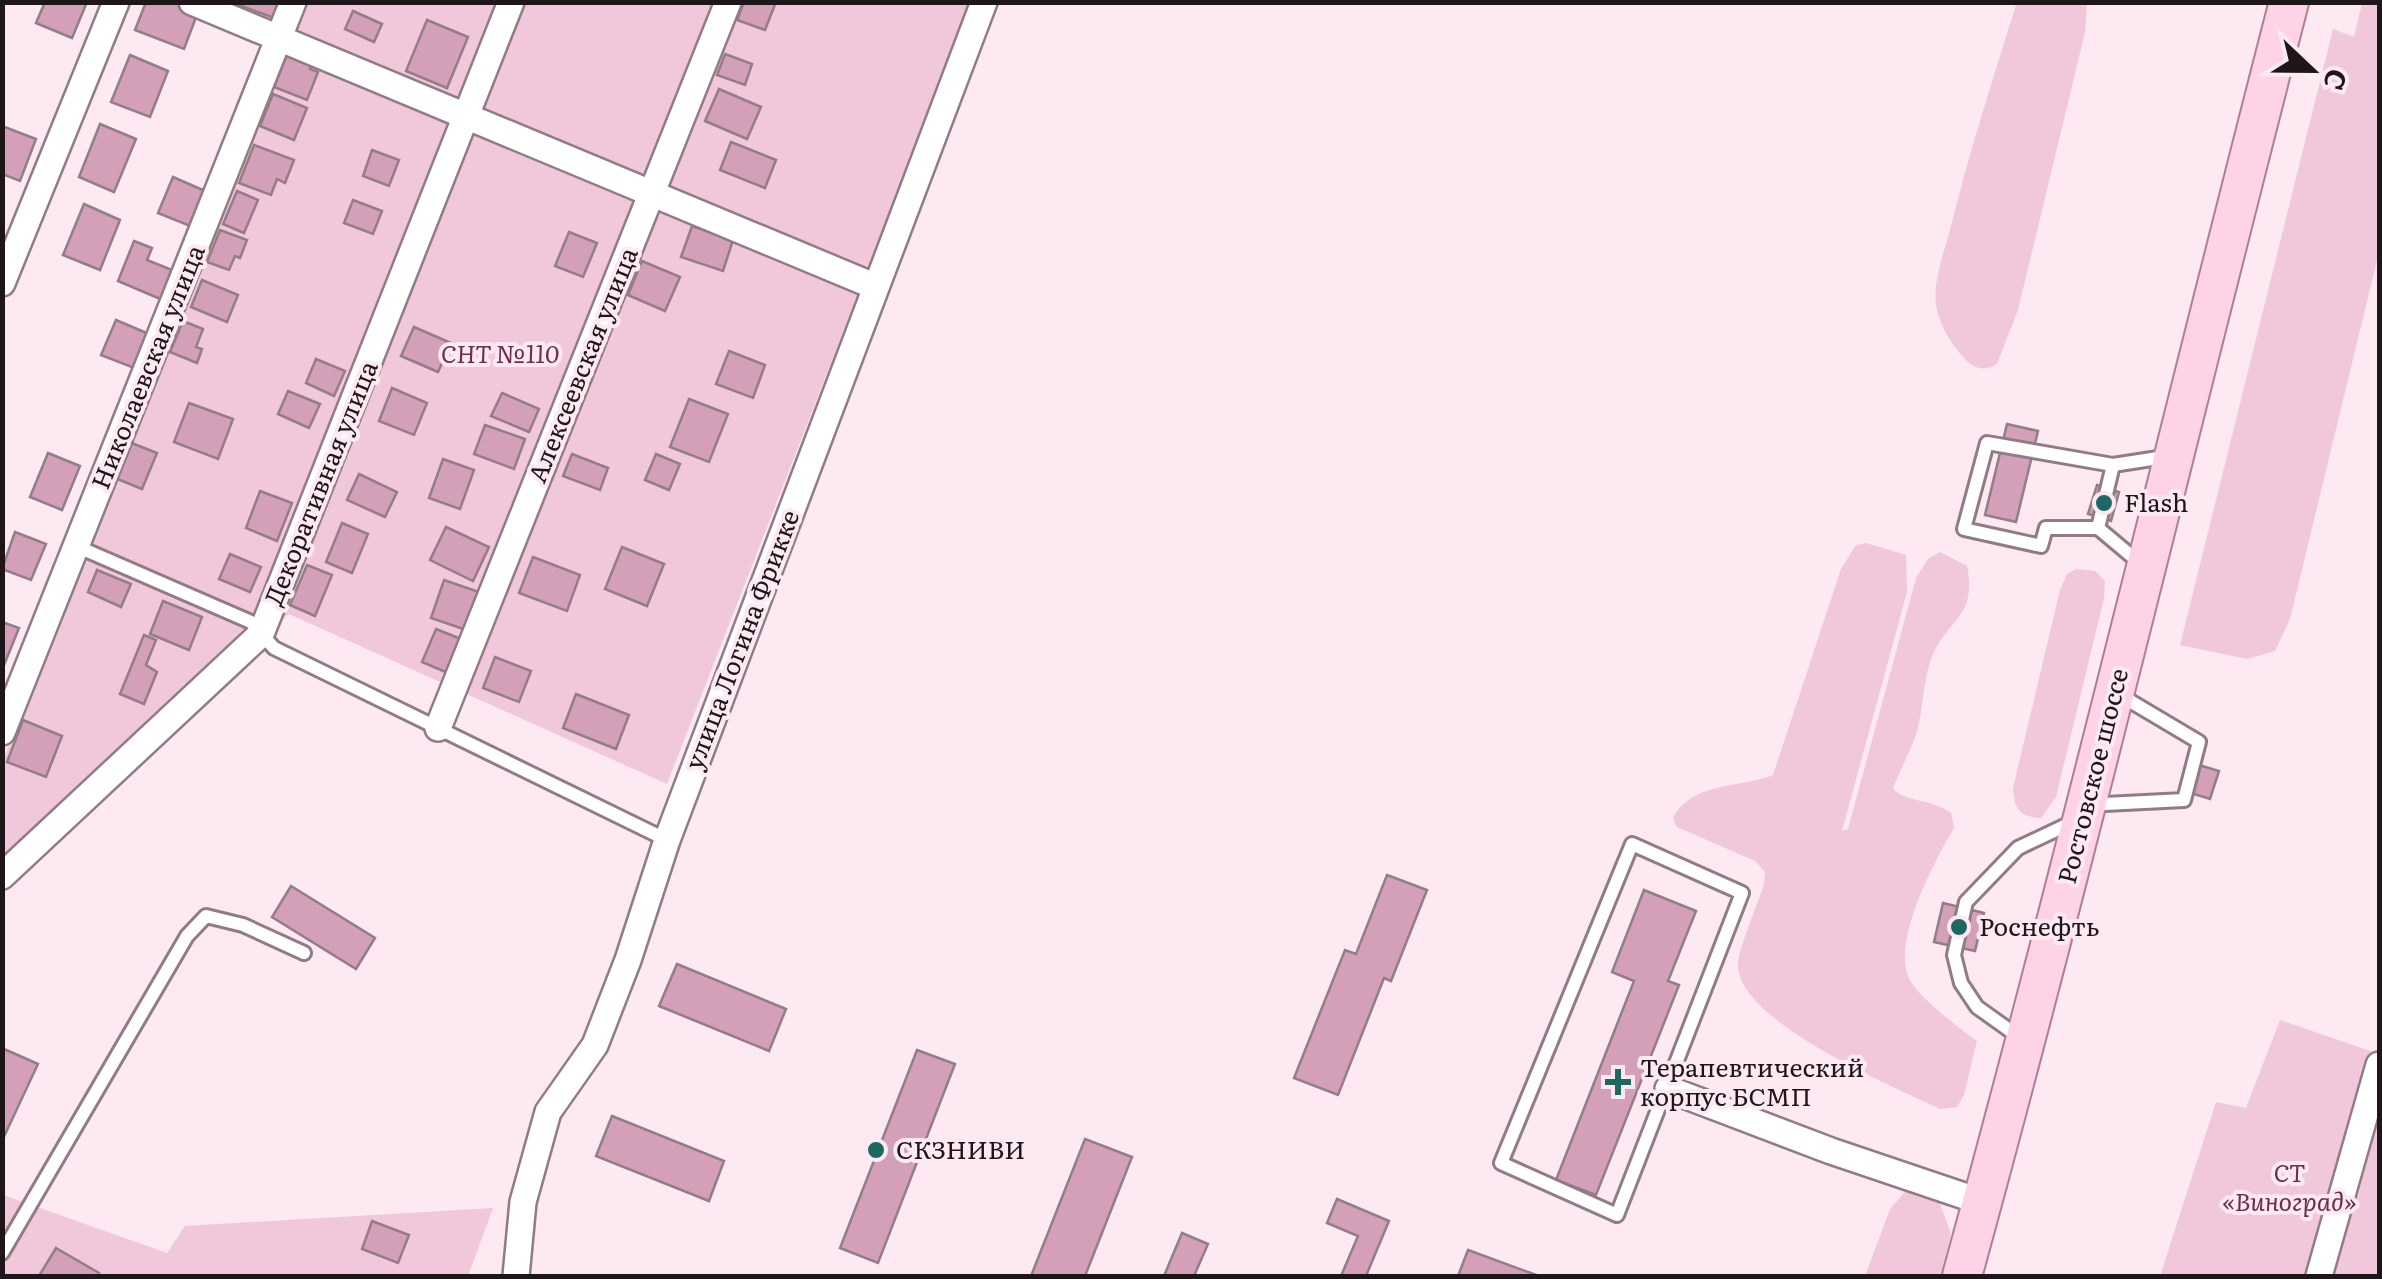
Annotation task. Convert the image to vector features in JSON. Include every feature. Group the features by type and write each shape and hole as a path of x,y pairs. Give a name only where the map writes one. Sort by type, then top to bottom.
{"main road":[{"path":"2227,278 2293,2"},
{"name":"Ростовское шоссе","path":"1982,1276 2095,810 2144,566 2227,278"},
{"name":"Ростовское шоссе","path":"1962,1276 2026,1043 2130,701 2227,278"}],"street":[{"path":"2,283 116,2"},
{"path":"192,2 874,286"},
{"name":"Николаевская улица","path":"2,732 293,2"},
{"name":"Декоративная улица","path":"2,876 261,634 511,2"},
{"name":"Алексеевская улица","path":"438,728 728,2"},
{"name":"улица Логина Фрикке","path":"516,1276 523,1202 548,1112 596,1045 666,840 984,2"},
{"path":"2319,1276 2379,1065"},
{"path":"1668,1089 1831,1151 1982,1202"}],"lane":[{"path":"2144,566 2098,528 2046,528 2041,546 1964,529 1987,442 2113,465 2173,456"},
{"path":"2098,528 2113,465"},
{"path":"76,546 251,622 274,648 666,840"},
{"path":"2026,1043 1977,1006 1961,983 1954,955 1966,902 2018,848 2095,810 2184,800 2199,742 2130,701"},
{"path":"1632,844 1742,893 1668,1089 1617,1215 1502,1162 1632,844"},
{"path":"2,1253 188,936 206,916 243,925 304,953"}],"green space":[{"path":"2017,2 2087,3 2085,32 2018,310 1997,364 1980,368 1964,358 1946,333 1936,305 1936,286 1973,144"},
{"name":"СНТ №110","path":"304,3 971,3 667,784 289,614 3,860 3,760"},
{"path":"2362,3 2379,3 2379,252 2290,619 2275,651 2247,659 2180,645 2333,29 2354,37"},
{"path":"1866,543 1906,555 1907,592 1842,831 1848,829 1916,578 1928,559 1940,552 1967,566 1968,598 1930,662 1917,731 1893,789 1951,813 1954,828 1918,900 1905,960 1908,976 1919,992 1977,1041 1964,1095 1957,1107 1940,1109 1856,1069 1790,1030 1763,1008 1745,987 1738,965 1765,872 1755,861 1677,827 1673,818 1682,806 1704,792 1773,775 1841,569 1856,545"},
{"path":"2076,569 2095,571 2105,581 2104,598 2056,797 2041,818 2034,817 2020,810 2013,788 2060,590 2067,574"},
{"name":"СТ «Виноград»","path":"2280,1020 2379,1054 2379,1276 2160,1276 2216,1102 2246,1108"},
{"path":"1908,1188 1939,1201 1951,1234 1941,1276 1865,1276 1890,1209"},
{"path":"3,1195 167,1253 185,1226 493,1208 468,1276 3,1276"}],"building":[{"path":"45,2 87,2 72,38 36,23"},
{"path":"146,2 174,2 198,12 184,49 135,30"},
{"path":"282,2 277,19 239,5"},
{"path":"744,2 776,2 765,30 737,20"},
{"path":"353,11 382,24 374,42 345,29"},
{"path":"427,20 468,37 447,88 406,71"},
{"path":"289,50 313,60 310,69 318,72 307,100 274,87"},
{"path":"725,54 752,64 745,85 717,75"},
{"path":"130,55 168,71 150,117 111,102"},
{"path":"719,89 761,107 747,139 705,121"},
{"path":"273,94 307,108 294,140 260,126"},
{"path":"100,124 136,139 114,192 79,177"},
{"path":"2,126 36,139 20,181 2,174"},
{"path":"731,142 776,160 765,188 720,170"},
{"path":"254,145 294,160 285,183 277,179 271,195 239,183"},
{"path":"372,150 399,160 389,186 363,176"},
{"path":"173,177 205,191 190,226 158,213"},
{"path":"237,191 258,200 244,233 223,224"},
{"path":"353,200 382,211 373,234 344,223"},
{"path":"84,204 120,220 100,270 63,255"},
{"path":"692,226 733,240 723,271 681,257"},
{"path":"220,230 247,240 240,258 235,256 229,270 207,262"},
{"path":"569,232 597,243 583,277 555,266"},
{"path":"134,241 152,248 147,260 177,272 165,301 118,281"},
{"path":"642,261 680,277 665,311 628,295"},
{"path":"202,280 238,295 227,322 191,307"},
{"path":"116,320 149,334 134,368 101,355"},
{"path":"183,321 203,329 196,347 202,349 197,363 170,352"},
{"path":"414,327 451,343 438,372 401,356"},
{"path":"729,351 765,365 753,398 716,384"},
{"path":"316,359 345,371 334,396 306,383"},
{"path":"392,388 427,403 414,435 379,421"},
{"path":"288,391 320,404 309,428 278,414"},
{"path":"502,393 539,409 529,432 491,416"},
{"path":"689,399 728,414 709,462 670,447"},
{"path":"189,403 233,419 218,459 174,442"},
{"path":"2007,424 2038,431 2016,522 1985,515"},
{"path":"485,425 525,439 514,469 474,454"},
{"path":"129,442 157,453 142,489 115,478"},
{"path":"48,453 80,466 62,510 30,497"},
{"path":"572,454 608,468 600,490 563,476"},
{"path":"656,454 680,464 669,490 645,480"},
{"path":"443,459 474,470 460,509 429,498"},
{"path":"359,474 397,492 385,517 347,500"},
{"name":"Flash","path":"2097,485 2119,492 2111,521 2088,514"},
{"path":"260,491 292,503 277,541 246,528"},
{"path":"342,523 368,534 352,573 326,562"},
{"path":"446,527 489,547 473,581 430,560"},
{"path":"15,532 46,544 31,580 2,569"},
{"path":"622,547 664,564 647,606 605,589"},
{"path":"230,554 261,567 250,592 219,579"},
{"path":"533,557 580,575 567,611 519,593"},
{"path":"307,565 332,575 315,616 290,605"},
{"path":"97,570 131,584 121,607 88,592"},
{"path":"444,580 479,592 466,630 431,618"},
{"path":"163,601 202,617 189,650 150,634"},
{"path":"2,622 19,628 2,670"},
{"path":"436,629 461,639 448,673 422,662"},
{"path":"144,635 156,640 146,665 157,672 144,704 120,694"},
{"path":"495,657 531,671 519,702 483,688"},
{"path":"576,694 629,715 616,749 563,728"},
{"path":"23,720 62,736 46,777 7,762"},
{"path":"2196,764 2219,771 2210,799 2187,792"},
{"path":"1387,875 1427,890 1391,981 1384,978 1338,1095 1294,1078 1345,950 1356,954"},
{"path":"291,886 375,938 356,969 272,917"},
{"name":"Терапевтический корпус БСМП","path":"1644,890 1696,911 1668,981 1679,985 1596,1195 1556,1180 1634,981 1612,972"},
{"name":"Роснефть","path":"1943,903 1984,913 1975,951 1934,942"},
{"path":"677,964 786,1009 769,1051 659,1006"},
{"path":"4,1049 38,1064 2,1141 2,1053"},
{"path":"917,1050 955,1064 878,1263 840,1248"},
{"path":"612,1116 724,1161 709,1201 596,1156"},
{"path":"1085,1139 1132,1157 1085,1276 1031,1276"},
{"path":"1337,1199 1389,1221 1366,1276 1341,1276 1358,1236 1327,1223"},
{"path":"372,1221 409,1235 398,1263 362,1249"},
{"path":"1182,1233 1208,1244 1194,1276 1164,1276"},
{"path":"56,1248 99,1273 39,1276"},
{"path":"1468,1250 1539,1276 1458,1276"}],"place":[{"name":"Flash","path":"2104,503"},
{"name":"Роснефть","path":"1959,927"},
{"name":"Терапевтический корпус БСМП","path":"1618,1082"},
{"name":"СКЗНИВИ","path":"876,1150"}]}
